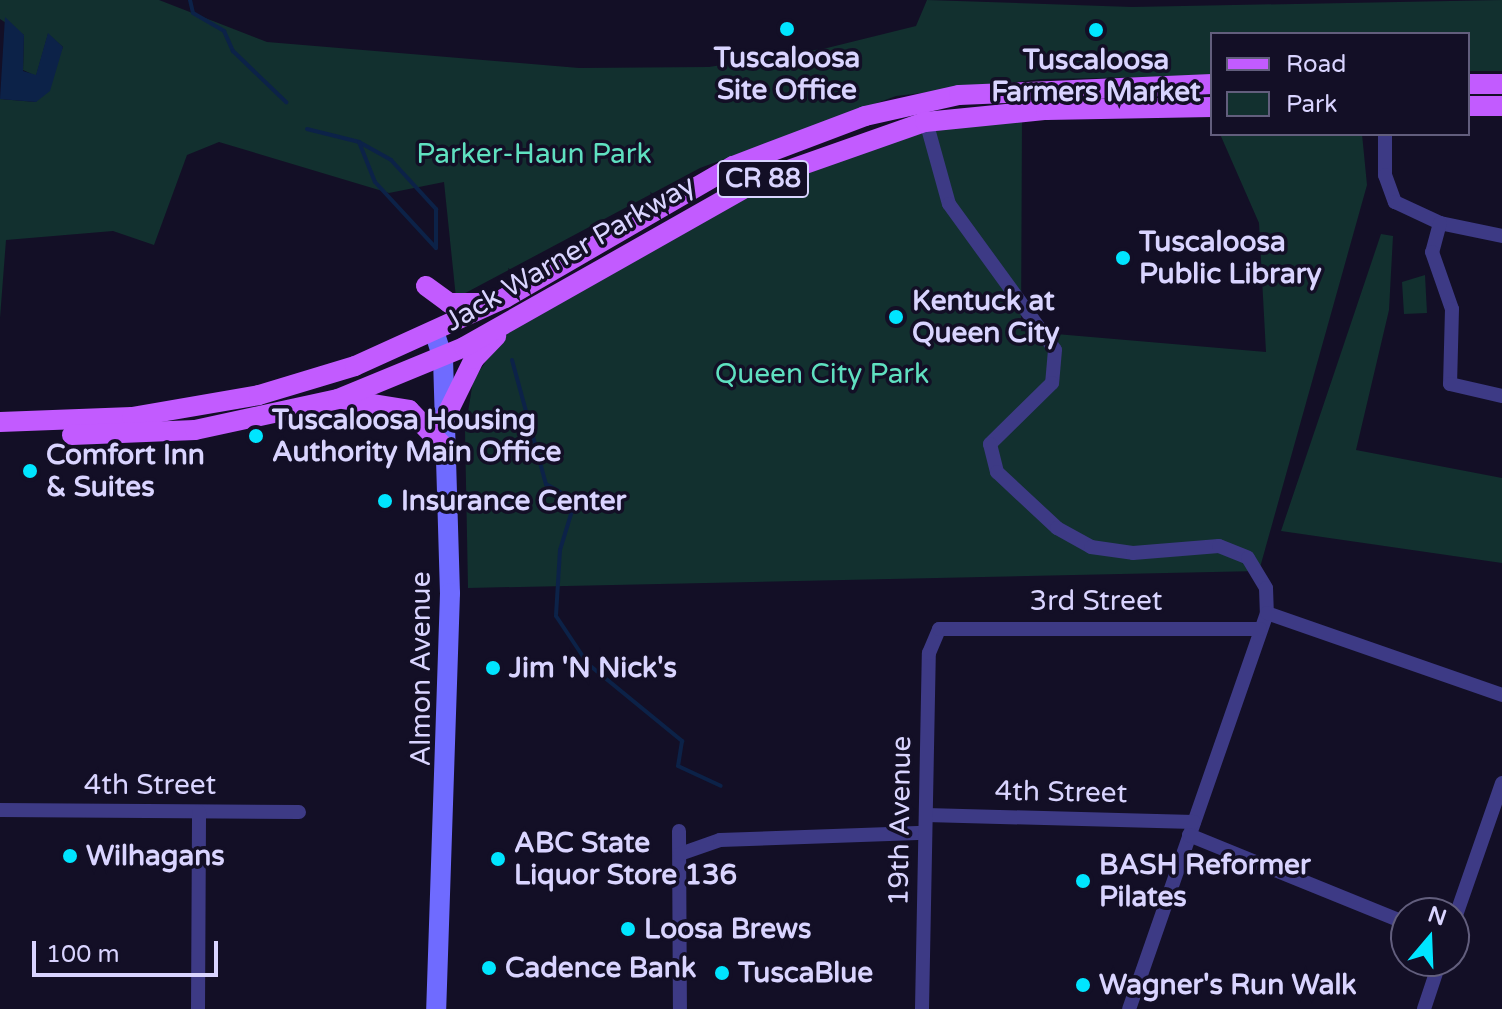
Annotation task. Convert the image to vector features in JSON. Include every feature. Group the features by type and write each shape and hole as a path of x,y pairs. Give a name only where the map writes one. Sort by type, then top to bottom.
{"main road":[{"name":"Jack Warner Parkway","path":"0,422 104,420 237,399 355,366 494,303 763,152 923,101 1089,84 1210,84"},
{"path":"1470,84 1502,84"},
{"path":"1470,106 1502,106"},
{"name":"Jack Warner Parkway","path":"0,436 195,430 338,399 443,358 757,181 925,122 1046,110 1210,107"},
{"path":"426,286 449,303 494,303"},
{"path":"444,420 474,359 512,321"},
{"name":"Almon Avenue","path":"434,331 443,358 450,718 436,1009"},
{"path":"338,399 409,410 445,448"}],"street":[{"path":"923,101 925,122 949,204 1055,350 1052,383 990,444 997,472 1057,528 1103,551 1235,550 1259,571 1267,613 1129,1009"},
{"path":"1385,136 1385,175 1395,202 1440,223 1502,236"},
{"path":"1440,223 1432,252 1452,309 1450,384 1502,396"},
{"path":"1267,613 1502,695"},
{"name":"3rd Street","path":"935,636 948,627 1260,629"},
{"name":"19th Avenue","path":"922,1009 925,833 935,636"},
{"path":"1463,897 1502,786"},
{"name":"4th Street","path":"0,810 299,812"},
{"path":"198,1009 199,812"},
{"name":"4th Street","path":"926,815 1192,828 1390,916"},
{"path":"679,831 680,1009"},
{"path":"680,854 720,840 827,841 925,833"},
{"path":"1424,1009 1435,977"}],"green space":[{"name":"Parker-Haun Park","path":"0,0 159,0 267,42 579,68 709,67 827,48 916,26 927,0 1132,7 1502,0 1502,71 1470,71 1470,32 1210,32 1210,76 1041,79 896,96 700,168 456,298 444,182 389,193 219,142 187,155 154,245 113,231 6,240 0,318 0,99 36,102 63,47 48,34 36,76 23,70 24,35 0,19"},
{"name":"Queen City Park","path":"1022,119 1021,331 1266,352 1259,223 1221,136 1362,136 1367,185 1259,571 468,588 465,431 473,381 512,321 688,216 919,126"},
{"path":"1381,234 1393,236 1389,310 1356,450 1502,478 1502,563 1281,531"},
{"path":"1425,275 1427,313 1404,314 1402,282"}],"water":[{"path":"5,17 24,35 23,71 36,75 48,33 63,47 50,91 36,102 0,99"}],"waterway":[{"path":"190,0 193,13 224,31 233,51 286,102"},
{"path":"307,129 359,142 391,160 436,209 436,248"},
{"path":"359,142 375,182 436,248"},
{"path":"512,360 546,484 575,501 560,550 556,616 588,664 682,741 678,766 721,786"}],"place":[{"name":"Tuscaloosa Site Office","path":"787,29"},
{"name":"Tuscaloosa Farmers Market","path":"1096,30"},
{"name":"Tuscaloosa Public Library","path":"1123,258"},
{"name":"Kentuck at Queen City","path":"896,317"},
{"name":"Tuscaloosa Housing Authority Main Office","path":"256,436"},
{"name":"Comfort Inn & Suites","path":"30,471"},
{"name":"Insurance Center","path":"385,501"},
{"name":"Jim 'N Nick's","path":"493,668"},
{"name":"Wilhagans","path":"70,856"},
{"name":"ABC State Liquor Store 136","path":"498,859"},
{"name":"BASH Reformer Pilates","path":"1083,881"},
{"name":"Loosa Brews","path":"628,929"},
{"name":"Cadence Bank","path":"489,968"},
{"name":"TuscaBlue","path":"722,973"},
{"name":"Wagner's Run Walk","path":"1083,985"}]}
